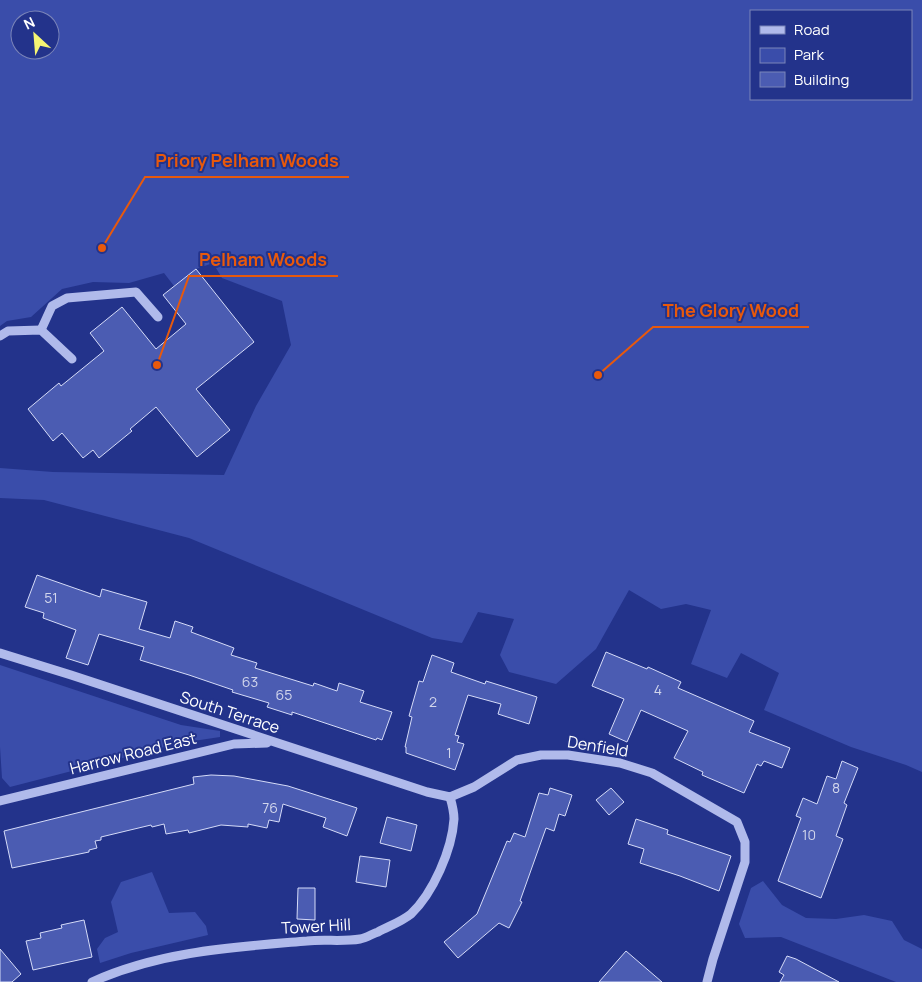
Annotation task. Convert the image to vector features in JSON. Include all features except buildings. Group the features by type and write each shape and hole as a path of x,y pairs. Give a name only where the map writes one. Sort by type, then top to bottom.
{"street":[{"path":"41,330 52,306 67,298 136,292 158,317"},
{"path":"0,336 8,331 41,330 72,359"},
{"name":"South Terrace","path":"0,653 427,792 450,796"},
{"name":"Harrow Road East","path":"0,801 234,744 275,742"},
{"name":"Denfield","path":"450,796 474,787 517,760 541,755 568,755 620,763 652,773 702,800 737,822 745,842 745,862 707,982"},
{"name":"Tower Hill","path":"92,982 165,958 210,950 311,940 361,939 401,921 411,914 427,896 443,863 453,831 454,816 450,796"}],"green space":[{"path":"0,0 922,0 922,772 851,747 764,710 779,673 741,653 727,678 691,664 711,610 686,604 661,609 629,590 596,649 556,684 509,672 500,655 514,619 478,612 462,643 432,638 189,538 44,500 0,498 0,468 53,472 224,475 256,406 291,345 282,301 222,278 213,263 196,269 174,286 164,273 129,283 93,282 62,289 31,317 7,321 0,326"},
{"path":"0,665 181,725 220,731 220,737 180,743 10,787 2,778"},
{"path":"152,872 169,913 195,912 206,926 208,935 131,953 100,963 97,949 105,938 118,932 111,902 121,882"},
{"path":"763,881 782,905 806,918 836,919 864,915 892,921 904,940 922,949 922,982 896,982 781,937 745,938 739,924 751,888"}],"place":[{"name":"Priory Pelham Woods","path":"102,248"},
{"name":"Pelham Woods","path":"157,365"},
{"name":"The Glory Wood","path":"598,375"}]}
